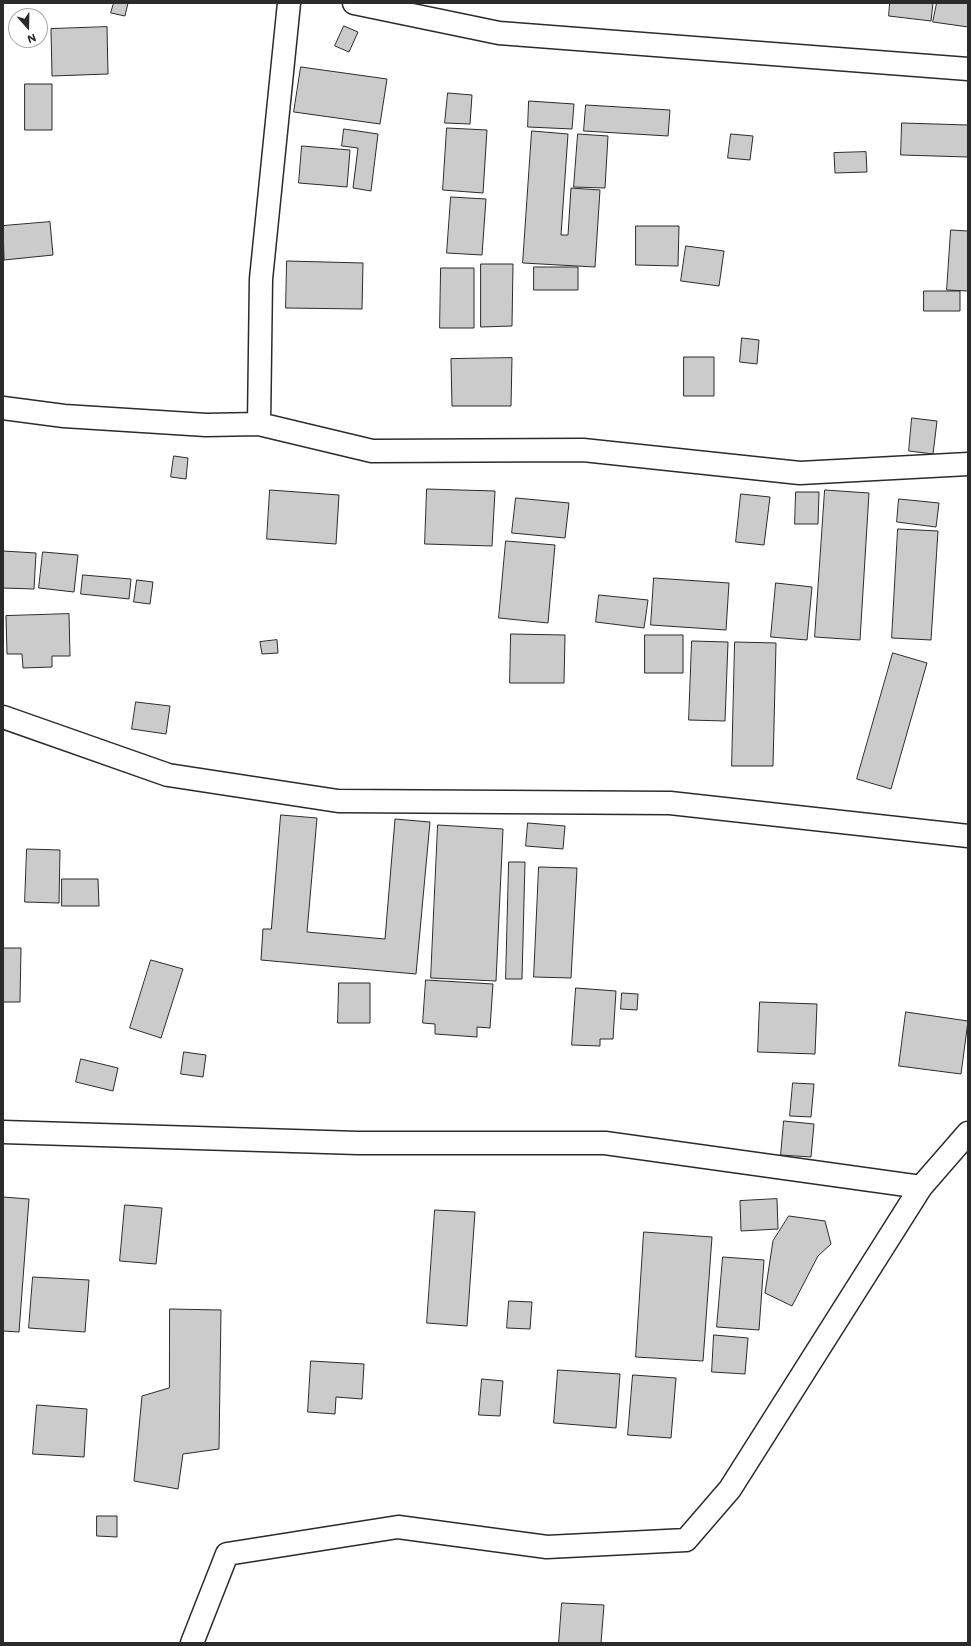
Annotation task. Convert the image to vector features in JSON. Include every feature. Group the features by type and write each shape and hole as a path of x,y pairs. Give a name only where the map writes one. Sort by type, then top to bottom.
{"street":[{"path":"259,424 261,279 289,3"},
{"path":"354,3 499,33 968,69"},
{"path":"3,408 64,416 206,425 259,424 372,452 584,450 800,473 968,464"},
{"path":"3,717 168,775 338,801 670,804 968,836"},
{"path":"3,1132 358,1143 605,1143 921,1186"},
{"path":"192,1643 227,1554 398,1527 547,1548 686,1540 730,1489 921,1186 968,1133"}],"building":[{"path":"114,3 128,3 125,16 111,13"},
{"path":"890,3 933,3 931,21 889,16"},
{"path":"937,3 968,3 968,27 933,22"},
{"path":"344,26 358,32 349,52 335,46"},
{"path":"107,27 108,74 52,76 51,29"},
{"path":"301,67 387,79 380,124 294,112"},
{"path":"25,84 52,84 52,130 25,130"},
{"path":"448,93 472,95 470,124 445,123"},
{"path":"529,101 574,104 572,129 528,127"},
{"path":"586,105 670,110 668,136 584,131"},
{"path":"902,123 968,125 968,157 901,155"},
{"path":"447,128 487,130 483,193 443,190"},
{"path":"344,129 378,134 371,191 353,188 358,148 342,146"},
{"path":"532,131 568,134 561,235 568,235 571,188 600,190 595,267 523,263"},
{"path":"578,134 608,136 605,188 574,187"},
{"path":"731,134 753,136 750,160 728,158"},
{"path":"302,146 350,150 347,187 299,183"},
{"path":"866,152 867,172 835,173 834,153"},
{"path":"451,197 486,199 482,255 447,253"},
{"path":"50,222 53,255 4,260 3,226"},
{"path":"636,226 679,226 678,266 636,265"},
{"path":"951,230 968,231 968,291 947,290"},
{"path":"686,246 724,251 719,286 681,281"},
{"path":"287,261 363,263 362,309 286,308"},
{"path":"481,264 513,264 512,326 481,327"},
{"path":"534,267 578,267 578,290 534,290"},
{"path":"441,268 474,268 474,328 440,328"},
{"path":"924,291 960,291 960,311 924,311"},
{"path":"742,338 759,340 757,364 740,362"},
{"path":"684,357 714,357 714,396 684,396"},
{"path":"512,358 511,406 452,406 451,359"},
{"path":"912,418 937,421 933,454 909,451"},
{"path":"174,456 188,458 186,479 171,477"},
{"path":"427,489 495,491 492,546 425,544"},
{"path":"270,490 339,495 336,544 267,539"},
{"path":"825,490 869,493 860,640 815,637"},
{"path":"796,492 819,492 818,524 795,524"},
{"path":"741,494 770,497 764,545 736,542"},
{"path":"516,498 569,503 565,538 512,533"},
{"path":"899,499 939,503 936,527 897,522"},
{"path":"898,529 938,531 931,640 892,638"},
{"path":"506,541 555,545 548,623 499,618"},
{"path":"3,551 36,553 34,589 3,588"},
{"path":"43,552 78,555 74,592 39,588"},
{"path":"83,575 131,579 129,599 81,594"},
{"path":"654,578 729,583 726,630 651,625"},
{"path":"137,580 153,582 150,604 134,602"},
{"path":"776,583 812,587 807,640 771,637"},
{"path":"599,595 648,600 644,628 596,622"},
{"path":"69,614 70,656 52,656 52,667 23,668 22,654 7,654 6,616"},
{"path":"511,634 565,635 564,683 510,683"},
{"path":"645,635 683,635 683,673 645,673"},
{"path":"277,640 278,653 262,654 260,642"},
{"path":"692,641 728,642 725,721 689,720"},
{"path":"735,642 776,643 773,766 732,766"},
{"path":"893,653 927,663 891,789 857,779"},
{"path":"136,702 170,706 166,734 132,729"},
{"path":"281,815 317,818 307,932 385,939 395,819 430,822 416,974 261,960 263,929 271,929"},
{"path":"528,823 565,826 563,849 526,846"},
{"path":"438,825 503,829 496,981 431,978"},
{"path":"27,849 60,850 59,903 25,902"},
{"path":"509,862 525,862 522,979 506,979"},
{"path":"539,867 577,868 571,978 534,977"},
{"path":"62,879 98,879 99,906 62,906"},
{"path":"3,948 21,948 20,1002 3,1002"},
{"path":"151,960 183,969 161,1038 130,1028"},
{"path":"426,980 493,984 490,1028 477,1027 477,1037 435,1034 435,1024 423,1023"},
{"path":"339,983 370,983 370,1023 338,1023"},
{"path":"576,988 616,991 613,1039 600,1039 600,1046 572,1045"},
{"path":"622,993 638,994 637,1010 621,1009"},
{"path":"760,1002 817,1004 815,1054 758,1052"},
{"path":"906,1012 968,1021 961,1074 899,1066"},
{"path":"184,1052 206,1055 203,1077 181,1074"},
{"path":"81,1059 118,1068 113,1091 76,1082"},
{"path":"793,1083 814,1084 811,1117 790,1116"},
{"path":"784,1121 814,1124 811,1157 781,1155"},
{"path":"3,1197 29,1199 19,1332 3,1331"},
{"path":"777,1199 778,1229 741,1231 740,1201"},
{"path":"125,1205 162,1208 156,1264 120,1261"},
{"path":"435,1210 475,1212 467,1326 427,1323"},
{"path":"789,1216 825,1221 831,1244 818,1256 792,1306 765,1293 773,1241"},
{"path":"644,1232 712,1237 703,1361 636,1357"},
{"path":"723,1257 764,1260 759,1330 717,1327"},
{"path":"33,1277 89,1280 85,1332 29,1328"},
{"path":"509,1301 532,1302 530,1329 507,1328"},
{"path":"170,1309 221,1310 219,1449 183,1454 178,1489 134,1481 142,1396 169,1388"},
{"path":"714,1335 748,1338 745,1374 712,1372"},
{"path":"311,1361 364,1364 362,1399 336,1397 335,1414 308,1412"},
{"path":"558,1370 620,1374 616,1428 554,1423"},
{"path":"633,1375 676,1378 671,1438 628,1435"},
{"path":"482,1379 503,1381 500,1416 479,1415"},
{"path":"37,1405 87,1409 84,1457 33,1454"},
{"path":"97,1516 117,1516 117,1537 97,1536"},
{"path":"562,1603 604,1605 601,1643 559,1643"}]}
